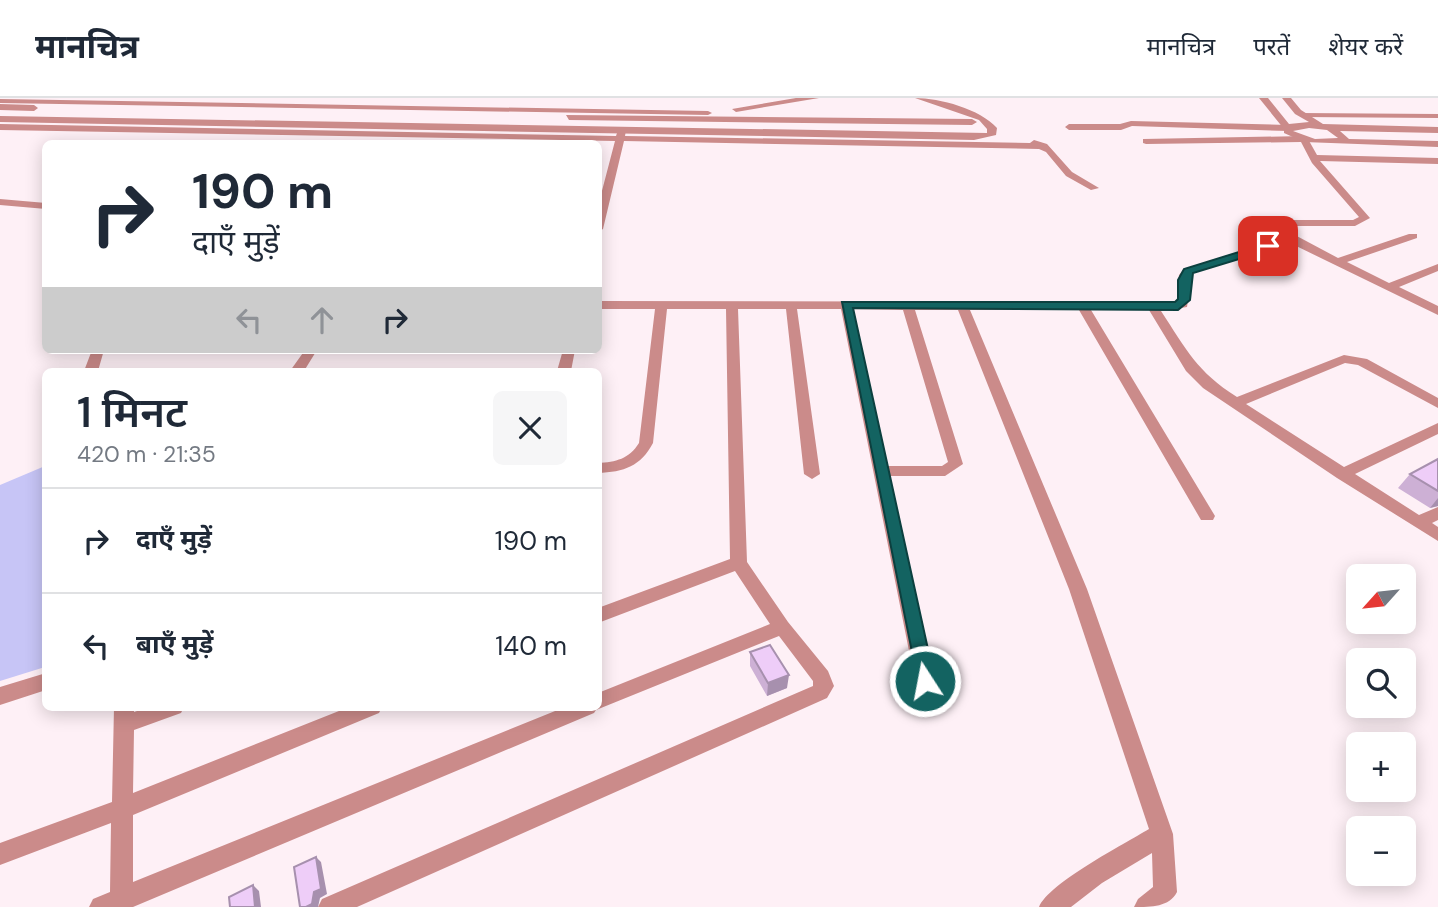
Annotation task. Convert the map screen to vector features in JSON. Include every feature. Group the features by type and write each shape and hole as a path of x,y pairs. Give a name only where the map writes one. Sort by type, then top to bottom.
{"street":[{"path":"603,98 615,111"},
{"path":"0,100 252,101 708,113 816,98"},
{"path":"919,98 982,118 992,128 991,135"},
{"path":"1263,98 1290,134 1304,138 1313,158 1365,218 1355,223 1271,224 1279,233 1438,311"},
{"path":"1286,98 1303,115 1345,138 1335,142"},
{"path":"657,112 658,102"},
{"path":"0,107 986,122"},
{"path":"666,131 708,113"},
{"path":"348,125 359,114"},
{"path":"1275,114 1438,116"},
{"path":"0,120 348,125 444,135"},
{"path":"1069,127 1121,127 1130,123 1288,128 1300,124 1438,130"},
{"path":"0,127 444,135 621,134 1044,146"},
{"path":"621,134 666,131 974,137 991,135 1044,146 1059,159 1069,174 1094,188"},
{"path":"602,212 621,134"},
{"path":"1146,141 1304,138 1335,142 1438,144"},
{"path":"1313,158 1438,161"},
{"path":"0,202 42,206"},
{"path":"1338,262 1413,236"},
{"path":"602,305 1153,307 1183,304 1185,275 1194,268 1291,239"},
{"path":"1389,287 1438,267"},
{"path":"602,467 632,462 639,457 646,443 662,304"},
{"path":"330,907 813,697 824,686 821,677 738,563 732,304"},
{"path":"790,305 812,474"},
{"path":"846,305 925,681"},
{"path":"883,471 946,471 956,464 908,305"},
{"path":"962,306 1078,589 1162,834 1165,892 1146,907"},
{"path":"1082,306 1207,516"},
{"path":"1153,307 1191,368 1208,385 1438,535"},
{"path":"1235,403 1344,359 1362,362 1438,404"},
{"path":"1342,474 1438,428"},
{"path":"1419,522 1438,513"},
{"path":"602,615 738,563"},
{"path":"602,700 782,627"},
{"path":"0,696 42,682"},
{"path":"121,903 123,716 151,711"},
{"path":"0,854 121,809 362,711"},
{"path":"101,907 121,903 577,711"},
{"path":"1051,907 1094,875 1162,834"}],"water":[{"path":"42,467 42,668 0,681 0,485"}],"building":[{"path":"1438,459 1438,491 1410,474"},
{"path":"770,645 789,675 768,683 750,652"},
{"path":"316,857 321,889 314,892 312,904 300,907 294,867"},
{"path":"253,885 255,907 230,907 229,897"}],"route":[{"path":"925,681 846,305 1178,306 1183,304 1184,280 1188,271 1268,246"}]}
